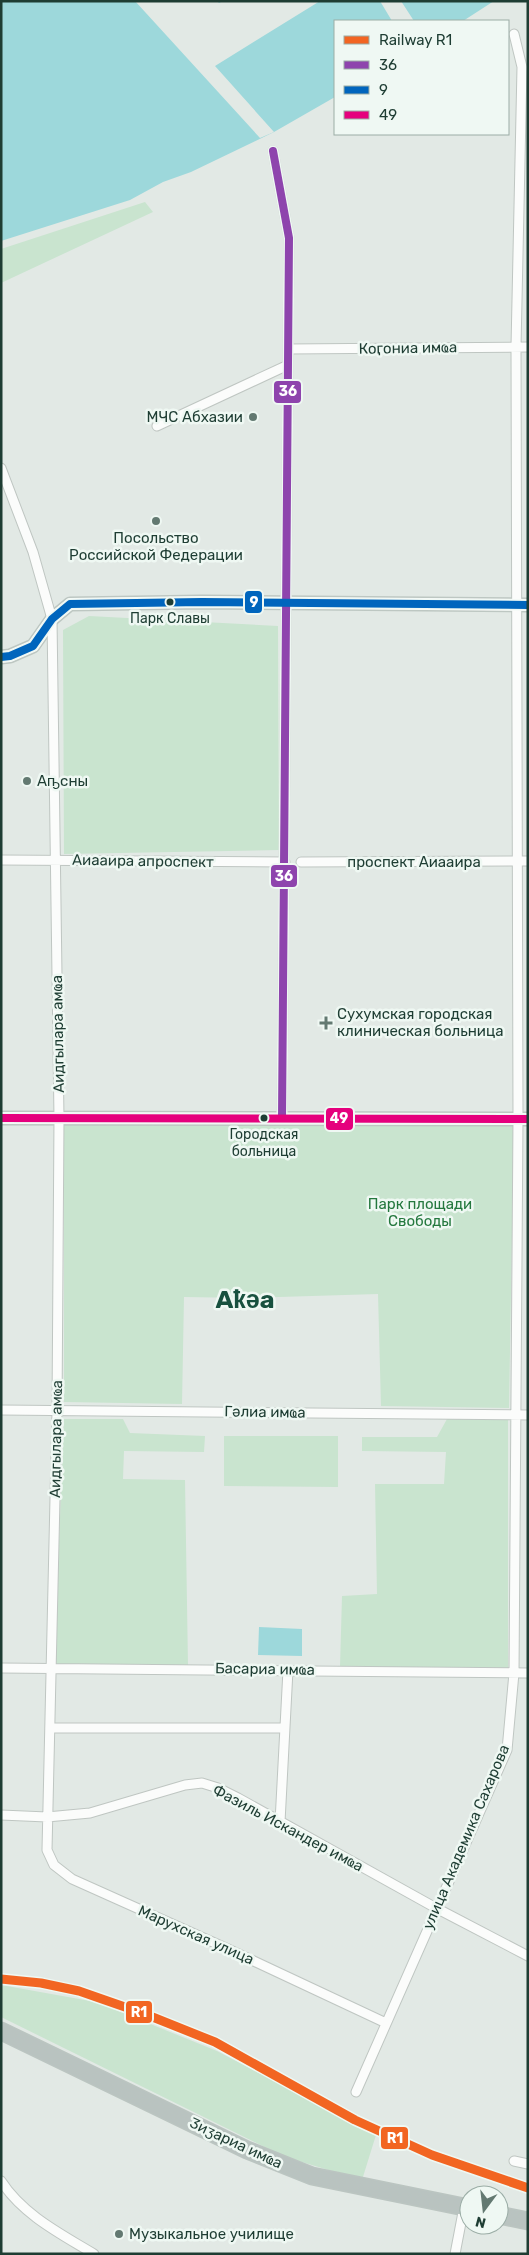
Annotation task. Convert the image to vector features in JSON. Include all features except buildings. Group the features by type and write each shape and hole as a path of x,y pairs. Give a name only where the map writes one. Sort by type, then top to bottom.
{"highway":[{"name":"Ӡиӡариа имҩа","path":"6,2032 247,2150 312,2176 459,2207"},
{"path":"509,2217 528,2221"}],"main road":[{"path":"1,657 10,656 32,646 52,619 70,604 202,602 522,605"},
{"path":"1,1118 523,1119"}],"street":[{"name":"улица Академика Сахарова","path":"356,2092 506,1750 514,1673 516,1415 523,1119 517,861 522,605 516,347 522,66 514,34"},
{"path":"273,151 289,238 282,1118"},
{"name":"Коӷониа имҩа","path":"288,349 528,346"},
{"path":"157,426 288,365"},
{"name":"Аидгылара амҩа","path":"1,468 34,552 52,619 59,1118 57,1410 50,1728"},
{"name":"Аиааира апроспект","path":"1,860 285,862"},
{"name":"проспект Аиааира","path":"301,862 528,861"},
{"name":"Гәлиа имҩа","path":"1,1410 528,1415"},
{"name":"Басариа имҩа","path":"1,1668 528,1673"},
{"path":"280,1822 288,1670"},
{"path":"50,1728 285,1728"},
{"name":"Марухская улица","path":"50,1728 47,1850 54,1865 72,1879 386,2023"},
{"name":"Фазиль Искандер имҩа","path":"1,1815 47,1817 90,1813 185,1786 202,1783 218,1788 436,1908 528,1956"},
{"path":"514,2162 528,2164"},
{"path":"1,2181 29,2212 54,2230 94,2254"},
{"path":"455,2254 460,2235"}],"green space":[{"path":"145,202 153,212 1,283 1,249"},
{"name":"Парк Славы","path":"89,616 278,626 279,850 64,854 63,630"},
{"name":"Парк площади Свободы","path":"514,1121 509,1408 381,1406 378,1294 246,1298 184,1297 182,1404 64,1402 64,1122"},
{"path":"64,1419 123,1419 130,1433 205,1436 204,1452 124,1451 123,1479 185,1480 188,1665 54,1666"},
{"path":"447,1419 508,1420 508,1668 340,1667 342,1596 377,1594 375,1484 444,1484 446,1452 362,1451 362,1437 437,1437"},
{"path":"224,1436 338,1436 338,1487 224,1486"},
{"path":"1,1985 96,2002 217,2051 376,2135 362,2180 285,2157 1,2017"}],"water":[{"path":"1,1 494,1 465,20 334,20 334,98 274,132 191,172 163,182 130,200 1,241"},
{"path":"259,1627 302,1629 302,1656 258,1655"}],"pier":[{"path":"135,1 217,1 219,3 223,1 320,1 215,66 274,132 260,138"},
{"path":"380,1 401,1 413,20 391,20"}],"rail line":[{"name":"R1","path":"1,1979 41,1983 79,1991 145,2014 215,2042 355,2120 432,2155 528,2188"}],"transit line":[{"name":"36","path":"273,151 289,238 282,1118"},
{"name":"9","path":"1,657 10,656 33,646 52,619 70,604 202,602 528,605"},
{"name":"49","path":"1,1118 528,1119"}],"place":[{"name":"МЧС Абхазии","path":"253,417"},
{"name":"Посольство Российской Федерации","path":"156,521"},
{"name":"Парк Славы","path":"170,602"},
{"name":"Аҧсны","path":"27,781"},
{"name":"Сухумская городская клиническая больница","path":"326,1023"},
{"name":"Городская больница","path":"264,1118"},
{"name":"Музыкальное училище","path":"119,2234"}],"district":[{"name":"Аҟəа","path":"245,1299"}]}
